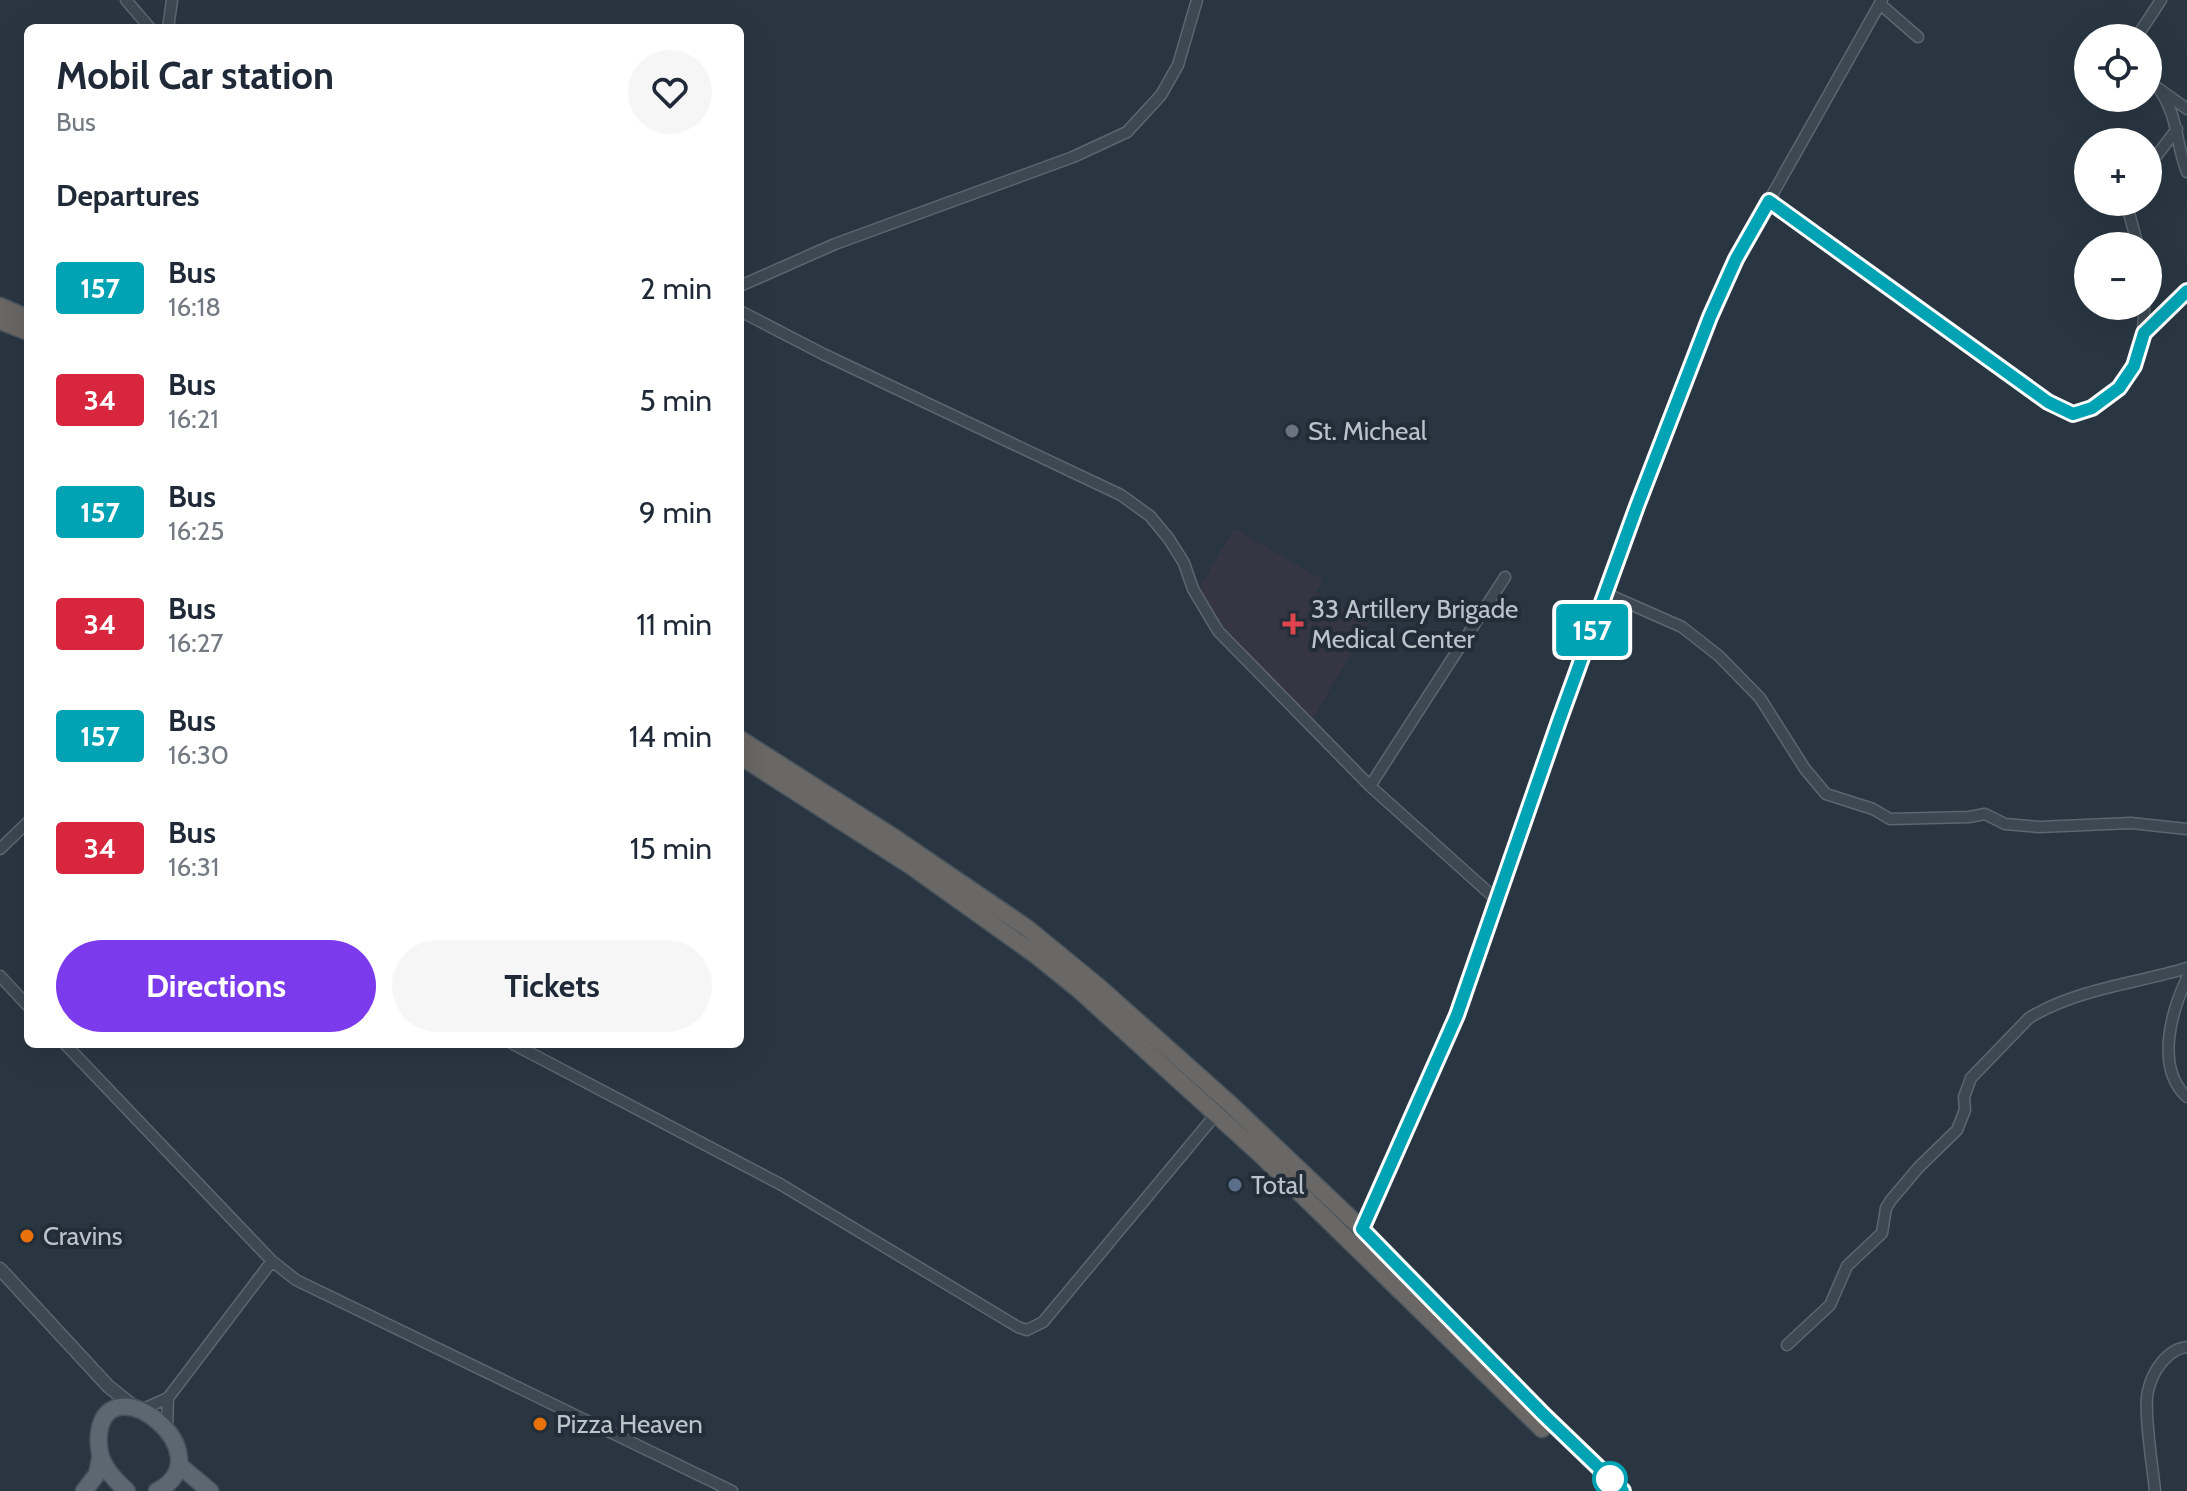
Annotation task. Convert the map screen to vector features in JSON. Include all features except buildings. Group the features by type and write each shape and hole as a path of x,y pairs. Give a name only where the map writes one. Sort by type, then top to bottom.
{"highway":[{"path":"0,306 24,316"},
{"path":"0,321 24,330"},
{"path":"744,743 759,760 915,861 1223,1108 1362,1229 1623,1491"},
{"path":"744,757 759,760"},
{"path":"1223,1108 1607,1491"}],"main road":[{"path":"84,1491 97,1474 100,1427 109,1413 120,1408 138,1408 155,1417 167,1430 179,1455 179,1465 173,1476 157,1491"},
{"path":"100,1459 127,1491"},
{"path":"179,1465 210,1491"}],"street":[{"path":"126,0 147,24"},
{"path":"169,24 172,0"},
{"path":"744,283 835,244 1073,157 1127,132 1161,95 1178,65 1197,0"},
{"path":"2145,24 2161,0"},
{"path":"1362,1229 1457,1015 1605,593 1710,317 1736,259 1881,2 1918,37"},
{"path":"2162,93 2187,109"},
{"path":"2162,94 2177,129 2187,172"},
{"path":"2162,149 2177,129"},
{"path":"1769,201 2062,410 2073,414 2084,412 2119,388 2134,366 2144,333 2144,320"},
{"path":"2144,333 2187,291"},
{"path":"744,313 823,354 1121,495 1150,516 1184,563 1193,589 1218,631 1370,786 1498,901"},
{"path":"1370,786 1505,577"},
{"path":"1605,593 1682,627 1719,656 1760,698 1819,788 1835,799 1873,809 1890,819 1980,814 2005,824 2039,827 2131,823 2187,829"},
{"path":"0,849 24,826"},
{"path":"1787,1345 1830,1305 1847,1266 1882,1233 1886,1208 1891,1200 1957,1130 1965,1110 1964,1097 1971,1078 2029,1018 2097,990 2149,980 2187,968"},
{"path":"0,976 24,1002"},
{"path":"2187,978 2174,1010 2169,1043 2173,1075 2178,1088 2187,1097"},
{"path":"69,1048 272,1261 296,1280 732,1491"},
{"path":"521,1048 780,1184 1027,1330 1043,1322 1223,1108"},
{"path":"0,1269 108,1386 138,1408 168,1398 272,1261"},
{"path":"2155,1491 2147,1393 2159,1366 2168,1355 2187,1347"},
{"path":"108,1386 109,1413"},
{"path":"167,1430 168,1398"}],"shaded area":[{"name":"33 Artillery Brigade Medical Center","path":"1234,528 1323,580 1316,592 1369,623 1313,719 1218,625 1200,587"}],"bus line":[{"name":"157","path":"1623,1491 1362,1229 1457,1015 1549,747 1637,506 1719,295 1769,201 2048,402 2073,414 2092,408 2119,388 2134,366 2144,333 2187,291"}],"place":[{"name":"St. Micheal","path":"1292,431"},
{"name":"33 Artillery Brigade Medical Center","path":"1293,624"},
{"name":"Total","path":"1235,1185"},
{"name":"Cravins","path":"27,1236"},
{"name":"Pizza Heaven","path":"540,1424"}]}
